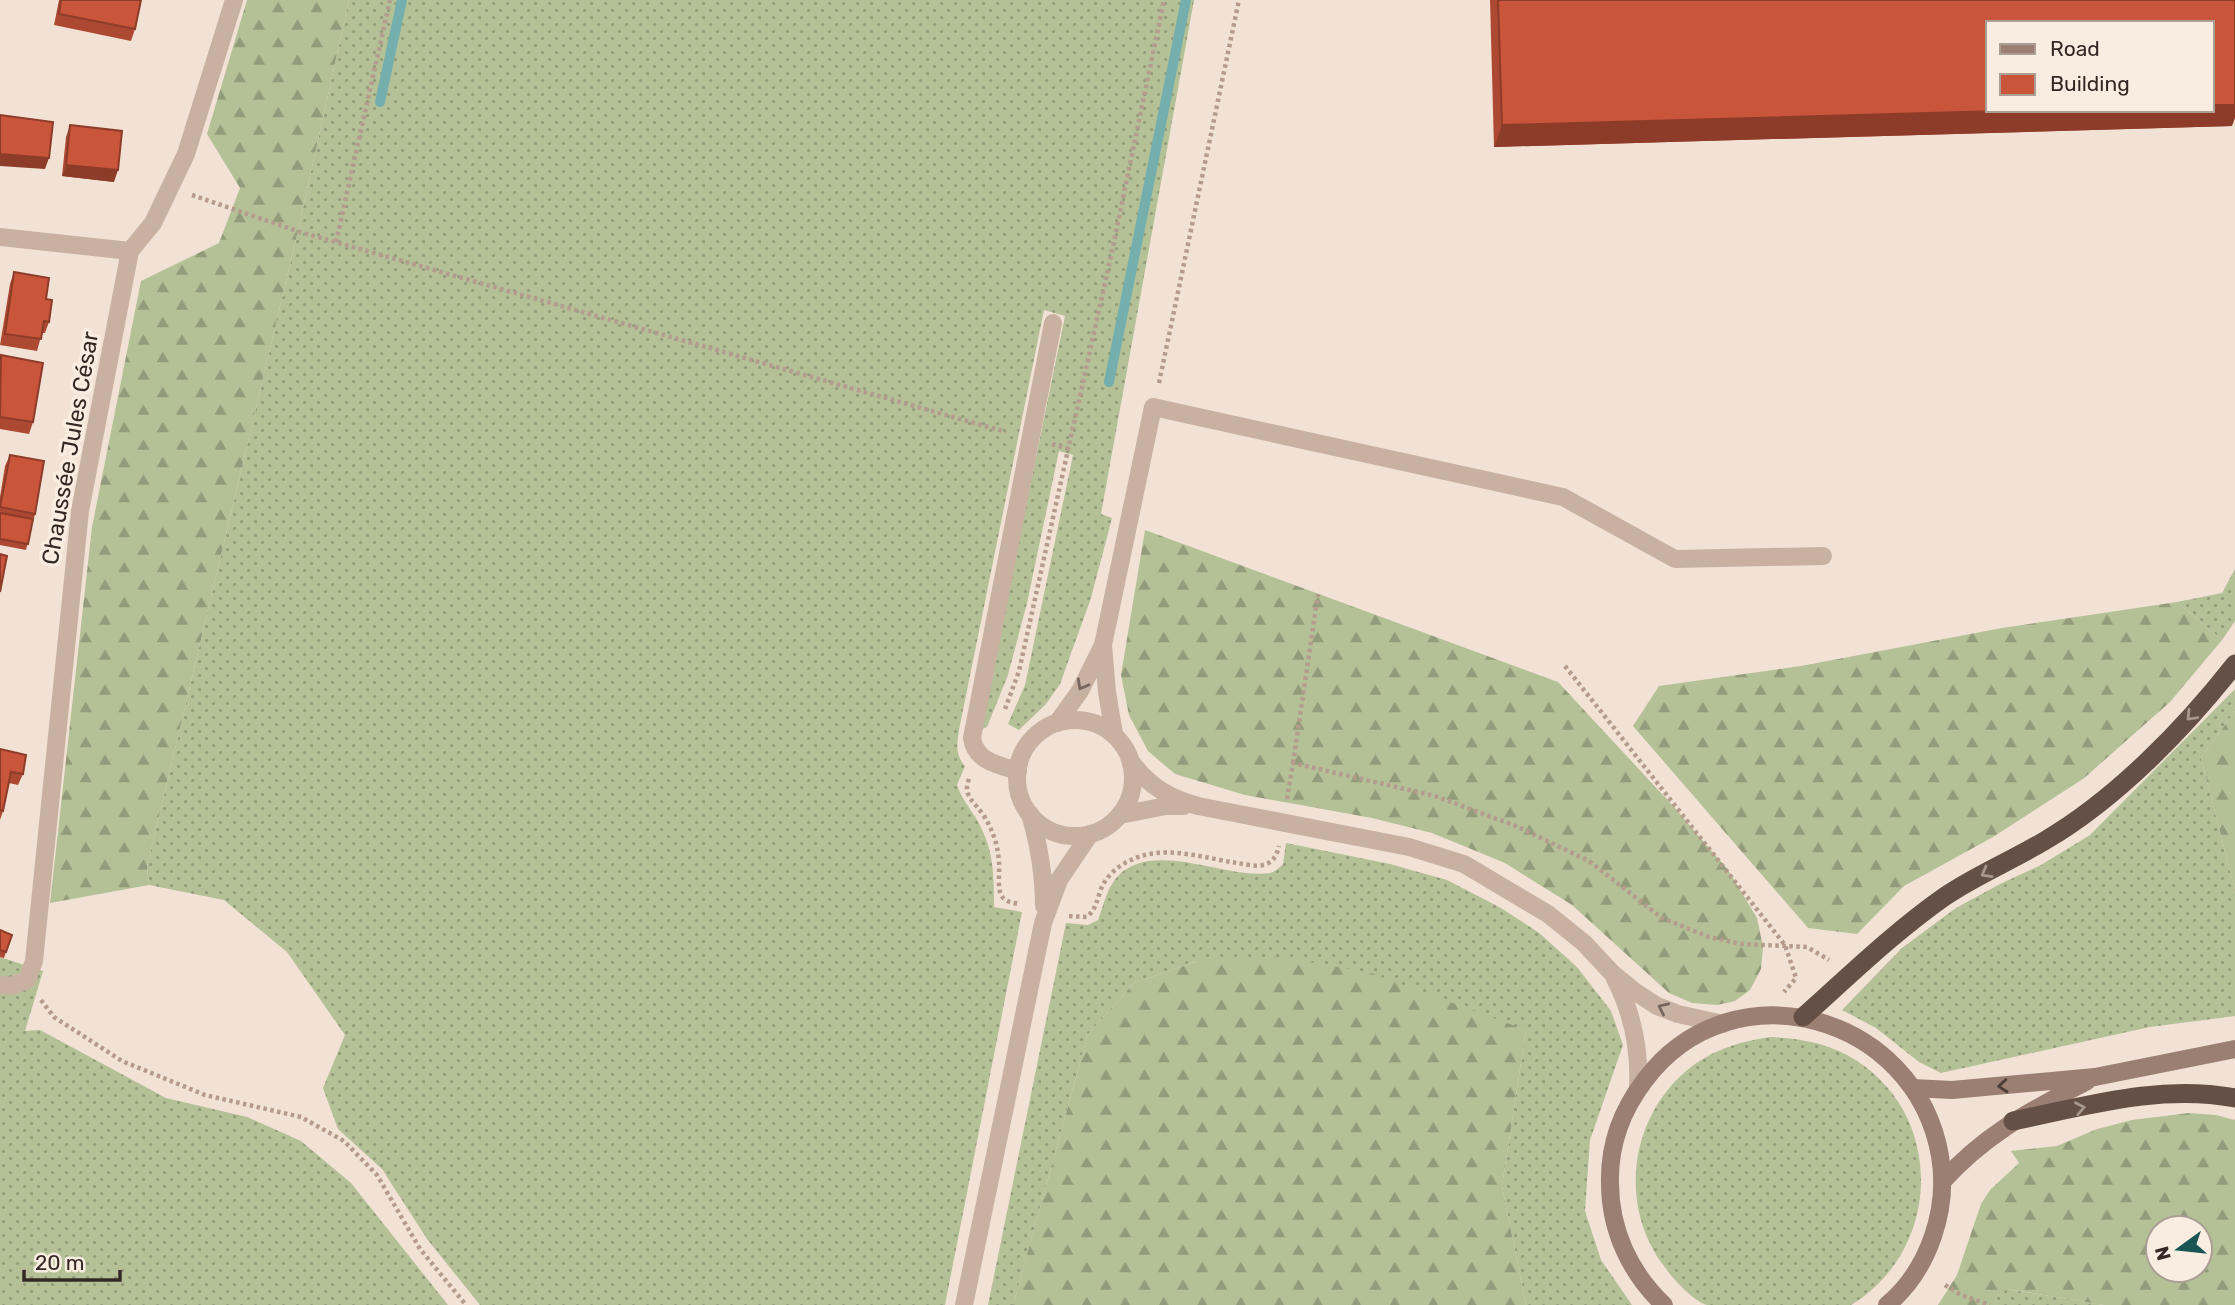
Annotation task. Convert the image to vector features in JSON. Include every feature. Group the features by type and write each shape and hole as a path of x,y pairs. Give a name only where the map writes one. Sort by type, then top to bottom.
{"highway":[{"path":"1803,1017 1895,934 1946,896 2046,841 2075,822 2117,788 2194,713 2235,664"},
{"path":"2013,1121 2155,1093 2185,1092 2235,1098"}],"main road":[{"path":"1661,1303 1640,1278 1629,1259 1613,1218 1610,1174 1617,1130 1638,1088 1657,1065 1679,1046 1723,1024 1764,1015 1803,1017 1825,1023 1865,1041 1883,1054 1913,1088 1929,1117 1941,1166 1941,1204 1929,1247 1906,1285 1888,1305"},
{"path":"1913,1088 1952,1090 2095,1077 2235,1049"},
{"path":"1942,1182 1973,1149 2013,1121 2095,1077"}],"street":[{"name":"Chaussée Jules César","path":"27,980 34,961 80,511 130,251 153,223 186,154 234,0"},
{"path":"0,237 130,251"},
{"path":"1018,771 993,764 978,754 973,746 973,726 1053,323"},
{"path":"1057,723 1080,691 1103,645 1153,407 1563,497 1675,559 1823,556"},
{"path":"1103,645 1114,734"},
{"path":"1132,763 1129,799 1120,815 1106,827 1090,834 1063,835 1039,824 1021,799 1018,771 1024,749 1030,742 1049,726 1057,723 1083,720 1099,725 1114,734 1132,763 1154,787 1167,795 1198,806 1409,847 1464,864 1548,914 1584,943 1634,991 1657,1006 1678,1014 1723,1024"},
{"path":"1120,815 1166,806 1198,806"},
{"path":"1030,814 1037,836 1044,879 1045,915"},
{"path":"964,1305 1045,915 1059,880 1090,834"},
{"path":"1612,972 1632,1018 1637,1042 1638,1088"},
{"path":"0,985 11,986 27,980"}],"path":[{"path":"337,242 390,0"},
{"path":"1003,713 1019,671 1164,0"},
{"path":"1153,407 1239,0"},
{"path":"171,187 235,211 337,242 1069,449"},
{"path":"978,754 966,788 968,796 995,835 1000,892 1004,899 1011,902 1045,915 1087,917 1094,911 1102,885 1115,870 1147,854 1169,852 1264,865 1277,855 1318,594"},
{"path":"1565,666 1785,945 1796,978 1764,1015"},
{"path":"1293,763 1435,796 1516,826 1588,862 1662,918 1709,937 1742,944 1807,947 1833,962"},
{"path":"27,980 54,1017 122,1061 205,1095 301,1117 344,1141 377,1175 420,1249 466,1305"},
{"path":"1945,1285 1961,1295 1990,1305"}],"green space":[{"path":"247,0 349,0 297,235 147,867 149,885 50,903 92,527 141,281 219,243 240,188 207,134"},
{"path":"349,0 1194,0 1101,514 1112,518 1091,598 1060,684 1046,704 1019,730 1008,724 1025,685 1073,455 1059,451 1027,603 1008,675 987,727 980,730 1065,316 1044,310 959,730 958,753 965,766 957,785 987,841 993,872 994,907 1022,912 945,1305 480,1305 427,1239 382,1169 338,1129 323,1088 345,1035 287,952 224,900 149,885 147,867 297,235"},
{"path":"1145,530 1558,682 1674,807 1728,870 1757,918 1763,947 1761,969 1750,990 1735,1001 1717,1005 1692,1003 1669,993 1572,905 1505,863 1432,833 1372,818 1245,795 1175,774 1148,751 1129,715 1121,675"},
{"path":"2235,569 2235,621 2222,640 2177,602 2222,593"},
{"path":"2177,602 2222,640 2170,702 2083,779 1993,837 1904,886 1857,934 1808,928 1633,726 1659,686 1801,666 2002,628"},
{"path":"2235,689 2235,711 2201,758 2235,890 2235,1016 2150,1027 1941,1073 1919,1062 1876,1028 1842,1010 1902,948 1956,908 2041,865 2090,835"},
{"path":"2235,711 2235,890 2201,758"},
{"path":"1286,843 1390,864 1447,880 1501,908 1538,932 1577,967 1611,1011 1623,1045 1590,1140 1585,1211 1601,1260 1632,1305 1526,1305 1502,1186 1526,1030 1197,961 1134,983 1088,1034 1013,1305 988,1305 1066,923 1088,925 1098,920 1114,881 1133,866 1151,861 1171,861 1253,874 1270,873 1283,864"},
{"path":"0,957 43,971 25,1031 40,1030 166,1098 247,1117 301,1141 351,1183 448,1305 0,1305"},
{"path":"1279,957 1368,972 1526,1030 1502,1186 1526,1305 1013,1305 1088,1034 1134,983 1197,961"},
{"path":"1770,1037 1810,1042 1847,1055 1879,1079 1902,1108 1916,1142 1921,1178 1917,1215 1904,1249 1882,1280 1851,1305 1701,1303 1672,1277 1664,1266 1649,1241 1640,1214 1636,1187 1638,1159 1644,1132 1656,1106 1673,1083 1704,1058 1731,1046"},
{"path":"2189,1113 2235,1120 2235,1305 2104,1305 2008,1289 1997,1296 1995,1305 1938,1305 1957,1275 1981,1204 1990,1190 2019,1163 2011,1151 2057,1146 2097,1129 2132,1120"},
{"path":"2007,1289 2104,1305 1995,1305 1997,1296"}],"building":[{"path":"61,0 141,0 135,29 59,14"},
{"path":"1498,0 2235,0 2235,105 2214,105 2214,21 1986,21 1986,111 1502,125"},
{"path":"0,115 53,122 49,158 0,154"},
{"path":"70,125 122,131 118,170 66,165"},
{"path":"14,272 49,278 46,299 52,300 49,322 44,321 41,339 5,334"},
{"path":"1,355 43,363 33,422 0,417"},
{"path":"10,455 44,461 35,514 0,507"},
{"path":"0,513 33,519 28,544 0,539"},
{"path":"0,554 7,556 0,592"},
{"path":"0,749 26,755 23,774 11,772 3,811 0,810"},
{"path":"0,930 12,935 6,952 0,950"}],"waterway":[{"path":"380,102 402,0"},
{"path":"1109,382 1186,0"}]}
